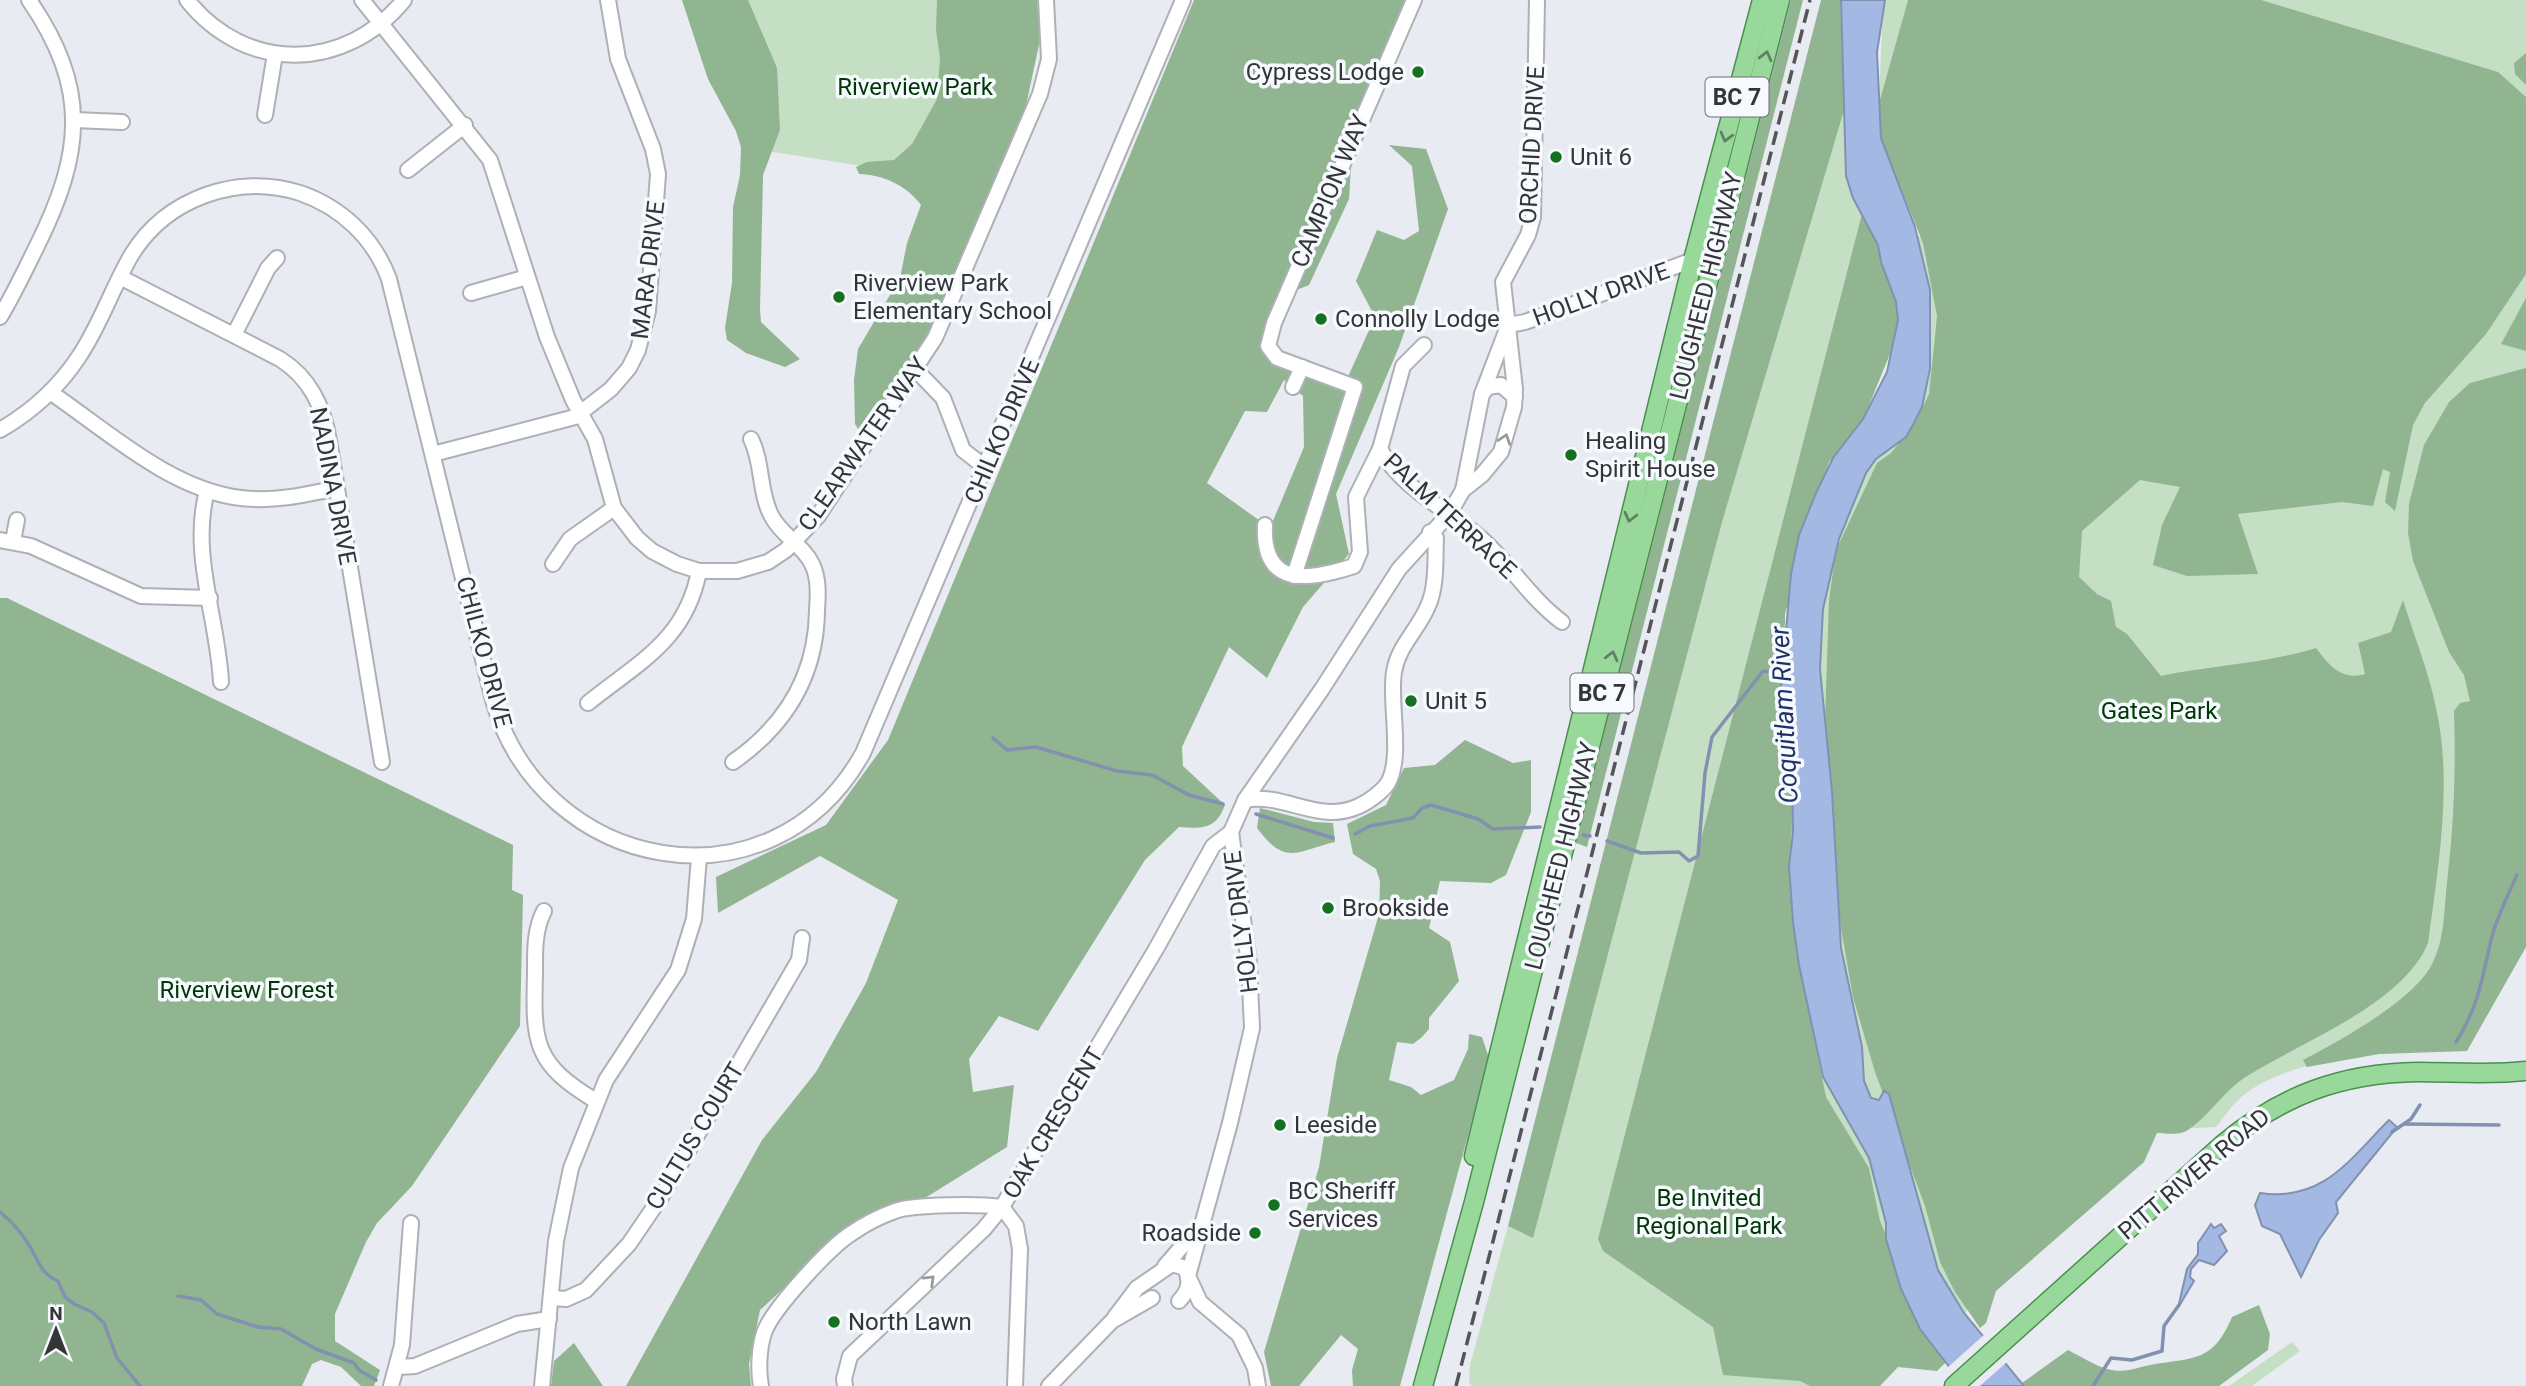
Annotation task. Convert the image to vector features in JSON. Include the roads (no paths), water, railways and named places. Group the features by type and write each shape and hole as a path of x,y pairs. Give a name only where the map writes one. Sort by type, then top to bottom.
{"main road":[{"name":"LOUGHEED HIGHWAY","path":"1413,1386 1463,1200 1693,260 1762,0"},
{"name":"LOUGHEED HIGHWAY","path":"1423,1386 1481,1175 1780,0"},
{"name":"PITT RIVER ROAD","path":"1954,1386 2239,1130 2287,1100 2320,1086 2358,1076 2526,1071"},
{"path":"1430,1361 1434,1386"}],"street":[{"path":"0,317 59,199 70,162 74,120 64,64 50,32 29,0"},
{"path":"187,0 219,31 247,46 275,54 306,54 336,48 382,24 404,0"},
{"name":"CLEARWATER WAY","path":"362,0 465,125 494,168 547,337 595,439 614,508 637,538 652,551 677,564 699,571 727,573 748,569 778,556 818,516 916,370 945,319 1041,94 1048,60 1046,0"},
{"name":"MARA DRIVE","path":"433,454 563,422 581,414 620,379 640,344 648,311 658,193 656,158 622,75 608,0"},
{"name":"CHILKO DRIVE","path":"0,430 50,392 83,349 137,248 153,228 179,208 208,194 239,187 264,186 296,192 326,204 357,229 384,267 493,700 518,758 549,797 595,831 638,849 699,857 729,853 782,835 811,816 852,774 875,729 1183,0"},
{"name":"CAMPION WAY","path":"1294,576 1355,387 1277,358 1268,346 1274,323 1413,0"},
{"name":"ORCHID DRIVE","path":"1463,490 1501,452 1515,397 1508,325 1503,307 1503,282 1528,235 1533,217 1537,0"},
{"path":"265,115 275,54"},
{"path":"74,120 121,122"},
{"path":"408,170 465,125"},
{"path":"234,335 268,268 277,258"},
{"name":"HOLLY DRIVE","path":"1508,325 1525,322 1693,260"},
{"name":"NADINA DRIVE","path":"120,277 293,368 313,392 326,424 382,762"},
{"path":"471,293 527,277"},
{"path":"1463,490 1482,394 1508,325"},
{"path":"1380,449 1403,366 1424,345"},
{"path":"1293,387 1301,367"},
{"path":"916,370 943,398 963,450 986,468"},
{"path":"1482,394 1488,387 1501,385 1515,397"},
{"path":"50,392 162,469 207,491 264,499 337,488"},
{"path":"733,762 771,732 796,696 810,666 817,633 816,577 809,558 775,522 768,509 760,456 751,439"},
{"name":"PALM TERRACE","path":"1294,576 1354,566 1360,552 1356,497 1380,449 1401,475 1482,540 1538,604 1562,622"},
{"path":"1468,457 1471,466 1490,464"},
{"name":"HOLLY DRIVE","path":"1188,1276 1230,1123 1252,1028 1249,963 1231,832 1245,800 1322,689 1399,569 1449,514 1463,490"},
{"path":"207,491 201,531 221,682"},
{"path":"553,564 570,539 614,508"},
{"path":"17,520 6,541 40,549 137,595 210,598"},
{"path":"1265,524 1264,542 1273,566 1294,576"},
{"path":"1245,800 1273,798 1311,810 1340,812 1371,799 1388,783 1394,759 1394,674 1400,651 1430,603 1436,538 1430,532"},
{"path":"588,703 681,624 693,597 699,571"},
{"name":"OAK CRESCENT","path":"845,1386 844,1379 850,1356 1002,1208 1156,949 1213,846 1231,832"},
{"path":"542,1386 564,1193 596,1101 678,970 694,919 699,857"},
{"path":"544,911 536,926 534,1014 539,1044 558,1076 596,1101"},
{"name":"CULTUS COURT","path":"551,1298 566,1299 586,1290 629,1244 661,1197 799,960 802,938"},
{"path":"761,1386 759,1374 764,1333 772,1319 793,1291 850,1233 898,1210 986,1205 1002,1208 1016,1226 1020,1249 1015,1386"},
{"path":"391,1386 398,1367 411,1223"},
{"name":"HOLLY DRIVE","path":"1165,1266 1200,1226"},
{"path":"1049,1386 1112,1321 1122,1304 1165,1266 1179,1265 1188,1276 1200,1302 1238,1335 1255,1368 1258,1386"},
{"path":"1179,1301 1188,1290 1188,1276"},
{"path":"1150,1278 1148,1285 1152,1298 1166,1304 1179,1301 1200,1302"},
{"path":"1112,1321 1152,1298"},
{"path":"398,1367 415,1366 517,1324 549,1319"}],"water":[{"name":"Coquitlam River","path":"1841,0 1885,0 1877,52 1881,138 1915,227 1930,290 1930,369 1922,407 1906,437 1876,459 1866,473 1839,539 1823,609 1820,669 1832,792 1841,948 1862,1047 1864,1081 1871,1098 1879,1100 1884,1091 1889,1094 1938,1270 1964,1313 2024,1386 1964,1386 1920,1329 1901,1289 1886,1239 1886,1223 1869,1158 1823,1077 1799,965 1793,922 1789,866 1793,833 1792,752 1780,699 1791,574 1799,535 1816,493 1833,458 1863,419 1887,372 1898,320 1896,302 1881,262 1878,245 1853,198 1846,176"},
{"path":"2389,1120 2397,1127 2336,1202 2338,1213 2319,1240 2301,1277 2280,1234 2262,1226 2255,1205 2260,1193 2282,1194 2301,1191 2318,1184 2347,1163"},
{"path":"2211,1224 2214,1228 2221,1224 2226,1231 2219,1236 2227,1251 2214,1265 2199,1260 2191,1269 2190,1277 2194,1281 2178,1308 2187,1269 2198,1254 2198,1243"}],"waterway":[{"path":"1607,841 1641,853 1679,852 1689,861 1698,856 1705,773 1712,737 1763,671 1781,673"},
{"path":"993,738 1007,750 1036,747 1117,771 1152,775 1189,795 1223,804"},
{"path":"1355,834 1370,826 1413,818 1422,808 1431,805 1478,819 1493,829 1540,827"},
{"path":"1256,814 1333,838"},
{"path":"1583,835 1590,836"},
{"path":"2456,1042 2475,1003 2494,928 2517,875"},
{"path":"2392,1132 2411,1119 2420,1105"},
{"path":"2404,1124 2499,1125"},
{"path":"0,1212 21,1234 47,1274 58,1281 65,1297 92,1312 104,1323 117,1358 140,1386"},
{"path":"178,1296 201,1300 217,1314 258,1327 281,1329 316,1349 354,1363 359,1370 376,1380"},
{"path":"2093,1386 2111,1358 2132,1360 2162,1351 2164,1326 2179,1305"}],"railway":[{"path":"1456,1386 1810,0"}],"place":[{"name":"Cypress Lodge","path":"1418,72"},
{"name":"Unit 6","path":"1556,157"},
{"name":"Riverview Park Elementary School","path":"839,297"},
{"name":"Connolly Lodge","path":"1321,319"},
{"name":"Healing Spirit House","path":"1571,455"},
{"name":"Unit 5","path":"1411,701"},
{"name":"Brookside","path":"1328,908"},
{"name":"Leeside","path":"1280,1125"},
{"name":"BC Sheriff Services","path":"1274,1205"},
{"name":"Roadside","path":"1255,1233"},
{"name":"North Lawn","path":"834,1322"}],"park label":[{"name":"Riverview Park","path":"915,87"},
{"name":"Gates Park","path":"2159,711"},
{"name":"Riverview Forest","path":"247,990"},
{"name":"Be Invited Regional Park","path":"1709,1212"}]}
